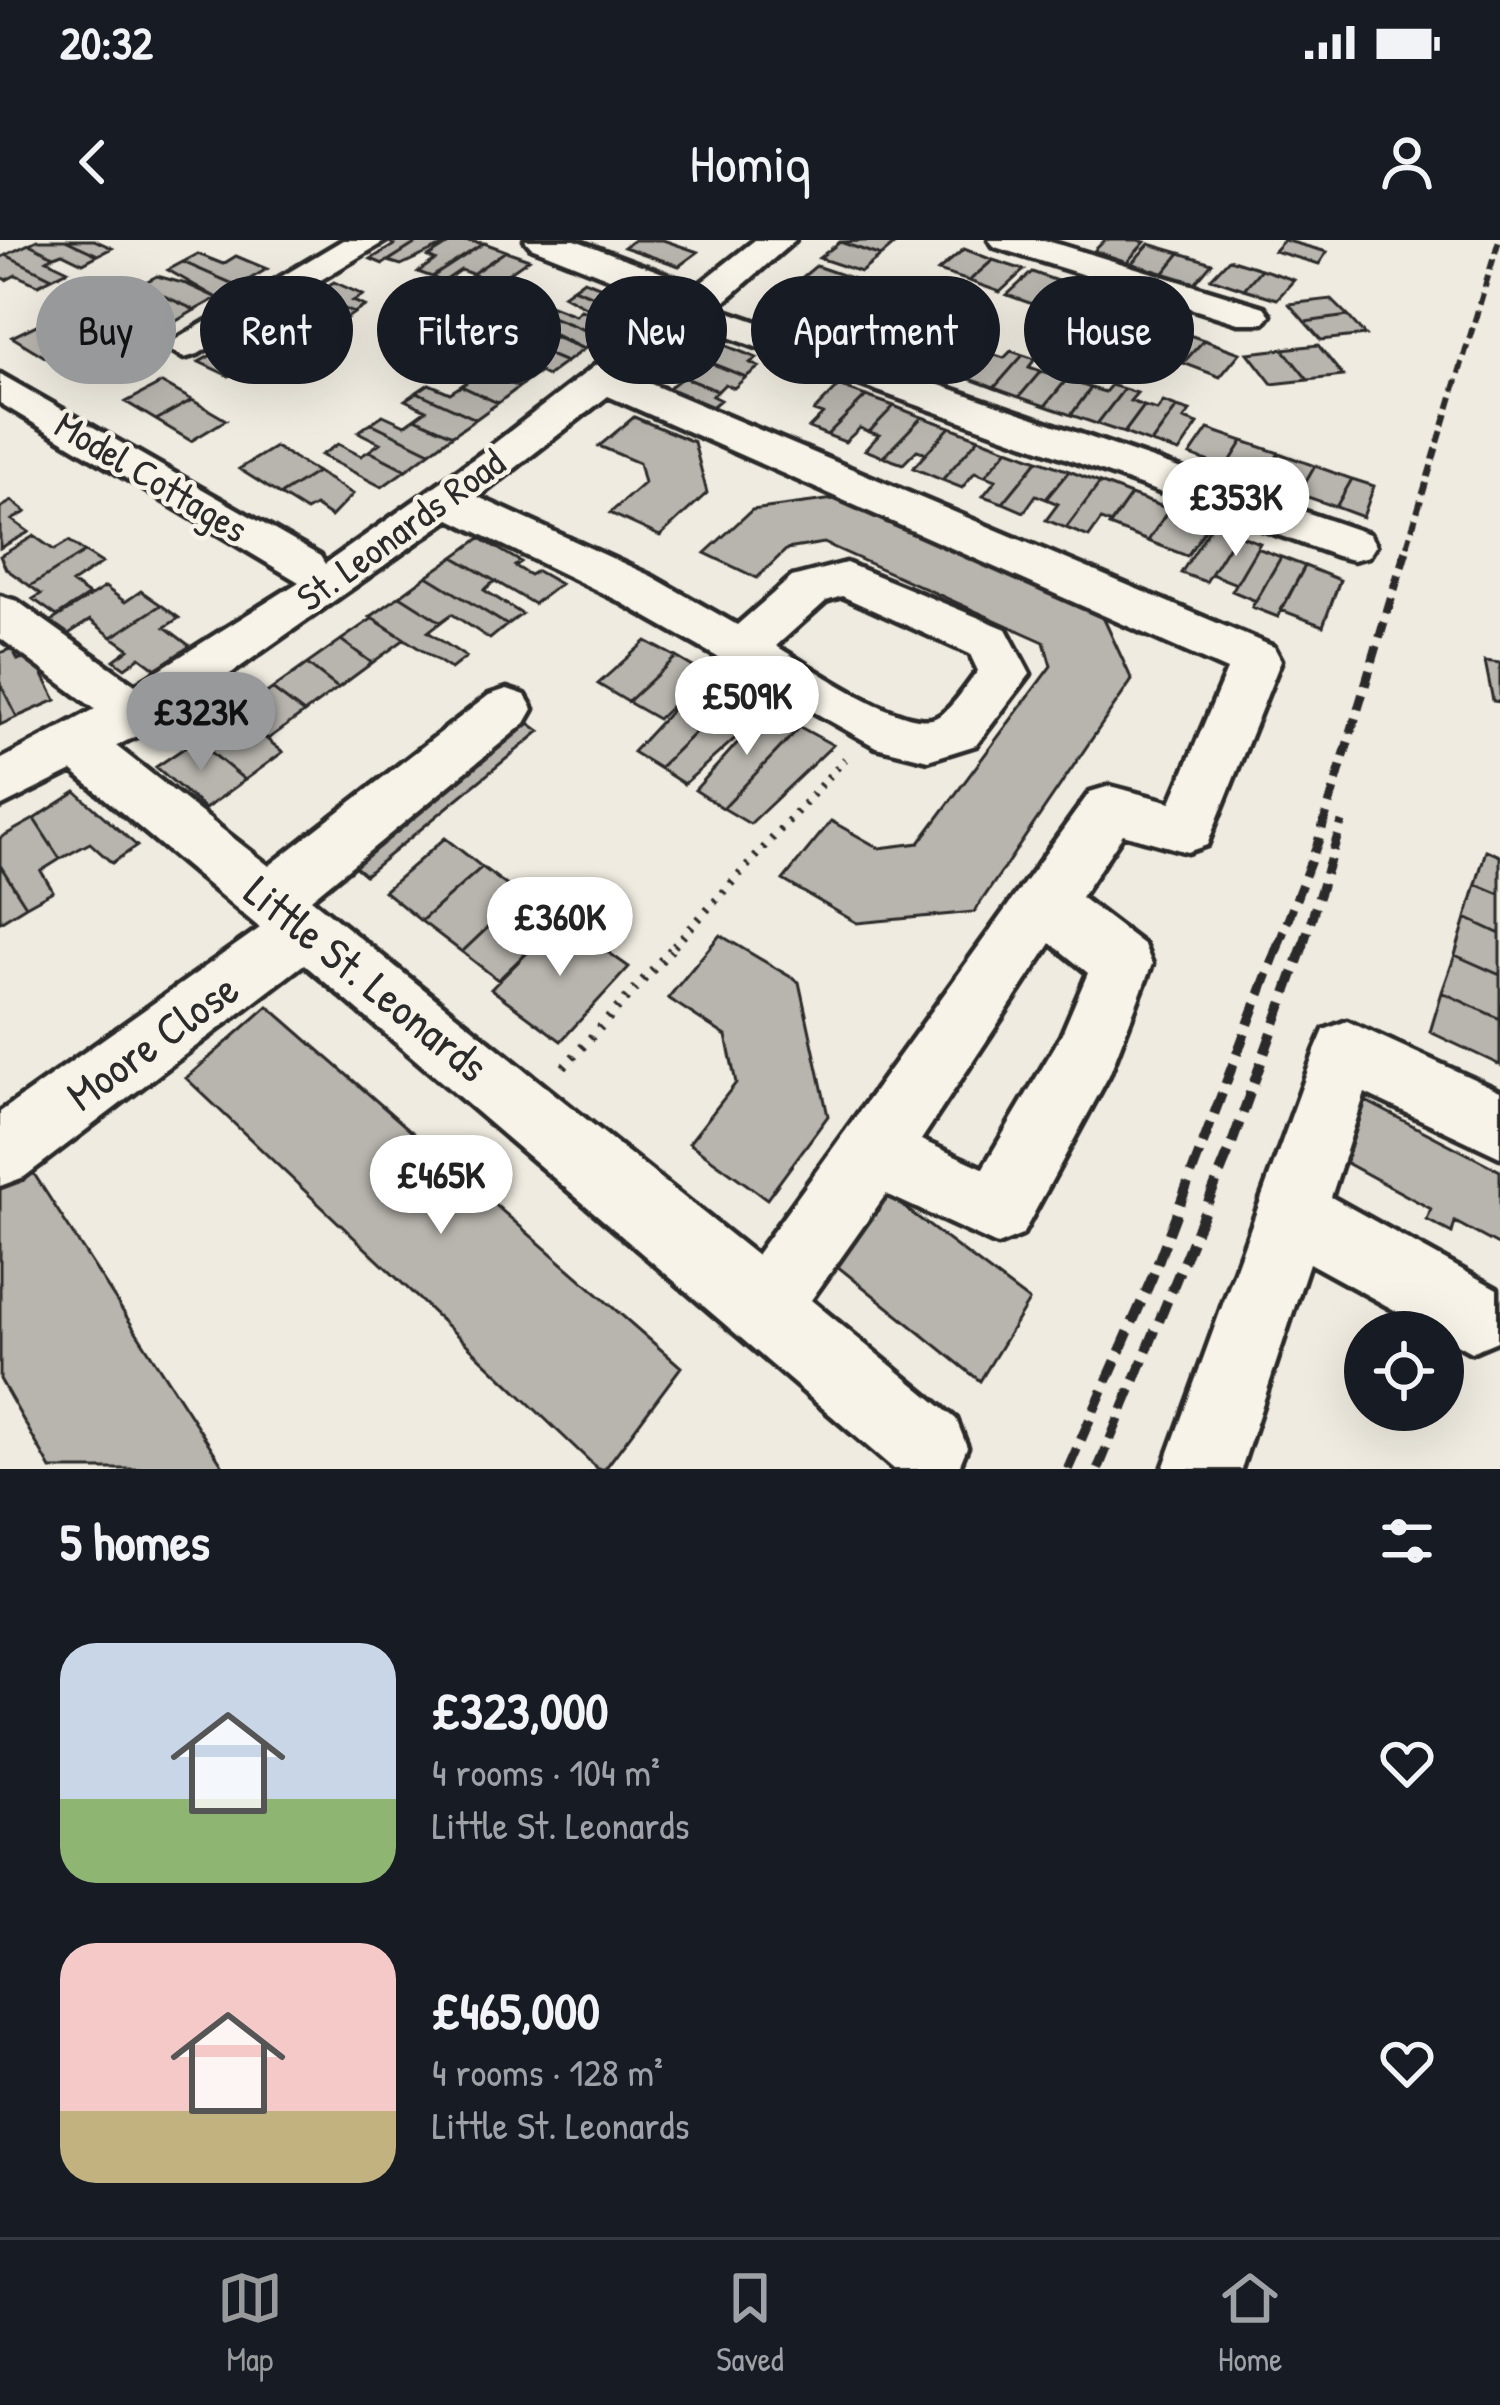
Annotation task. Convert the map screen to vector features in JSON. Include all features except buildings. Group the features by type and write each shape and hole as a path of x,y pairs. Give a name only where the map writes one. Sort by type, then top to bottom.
{"street":[{"path":"184,346 369,240"},
{"path":"543,240 626,276"},
{"name":"St. Leonards Road","path":"727,281 777,240"},
{"path":"1006,240 1251,315"},
{"path":"727,317 1353,545"},
{"name":"St. Leonards Road","path":"0,785 137,712 444,500 597,384"},
{"path":"615,384 1225,651 1256,659 1186,829 1110,808 874,1154 762,1307"},
{"name":"Model Cottages","path":"0,386 303,567"},
{"path":"444,500 634,588 744,647 876,727 928,740 957,731 1005,674 989,642 846,579 809,589 744,647"},
{"path":"0,613 137,712"},
{"name":"Moore Close","path":"0,1153 288,914 507,709"},
{"name":"Little St. Leonards","path":"77,746 526,1108 928,1447"},
{"path":"874,1154 997,1210 1086,1054 1121,964 1043,902"},
{"path":"1202,1469 1347,1051 1500,1125"},
{"path":"1292,1214 1471,1315"}],"path":[{"path":"526,1108 876,727"}],"railway":[{"path":"1407,546 1499,240"},
{"path":"1278,946 1318,842 1408,543"},
{"path":"1304,944 1342,822"},
{"path":"1068,1469 1152,1278 1279,943"},
{"path":"1098,1469 1230,1149 1304,944"}]}
